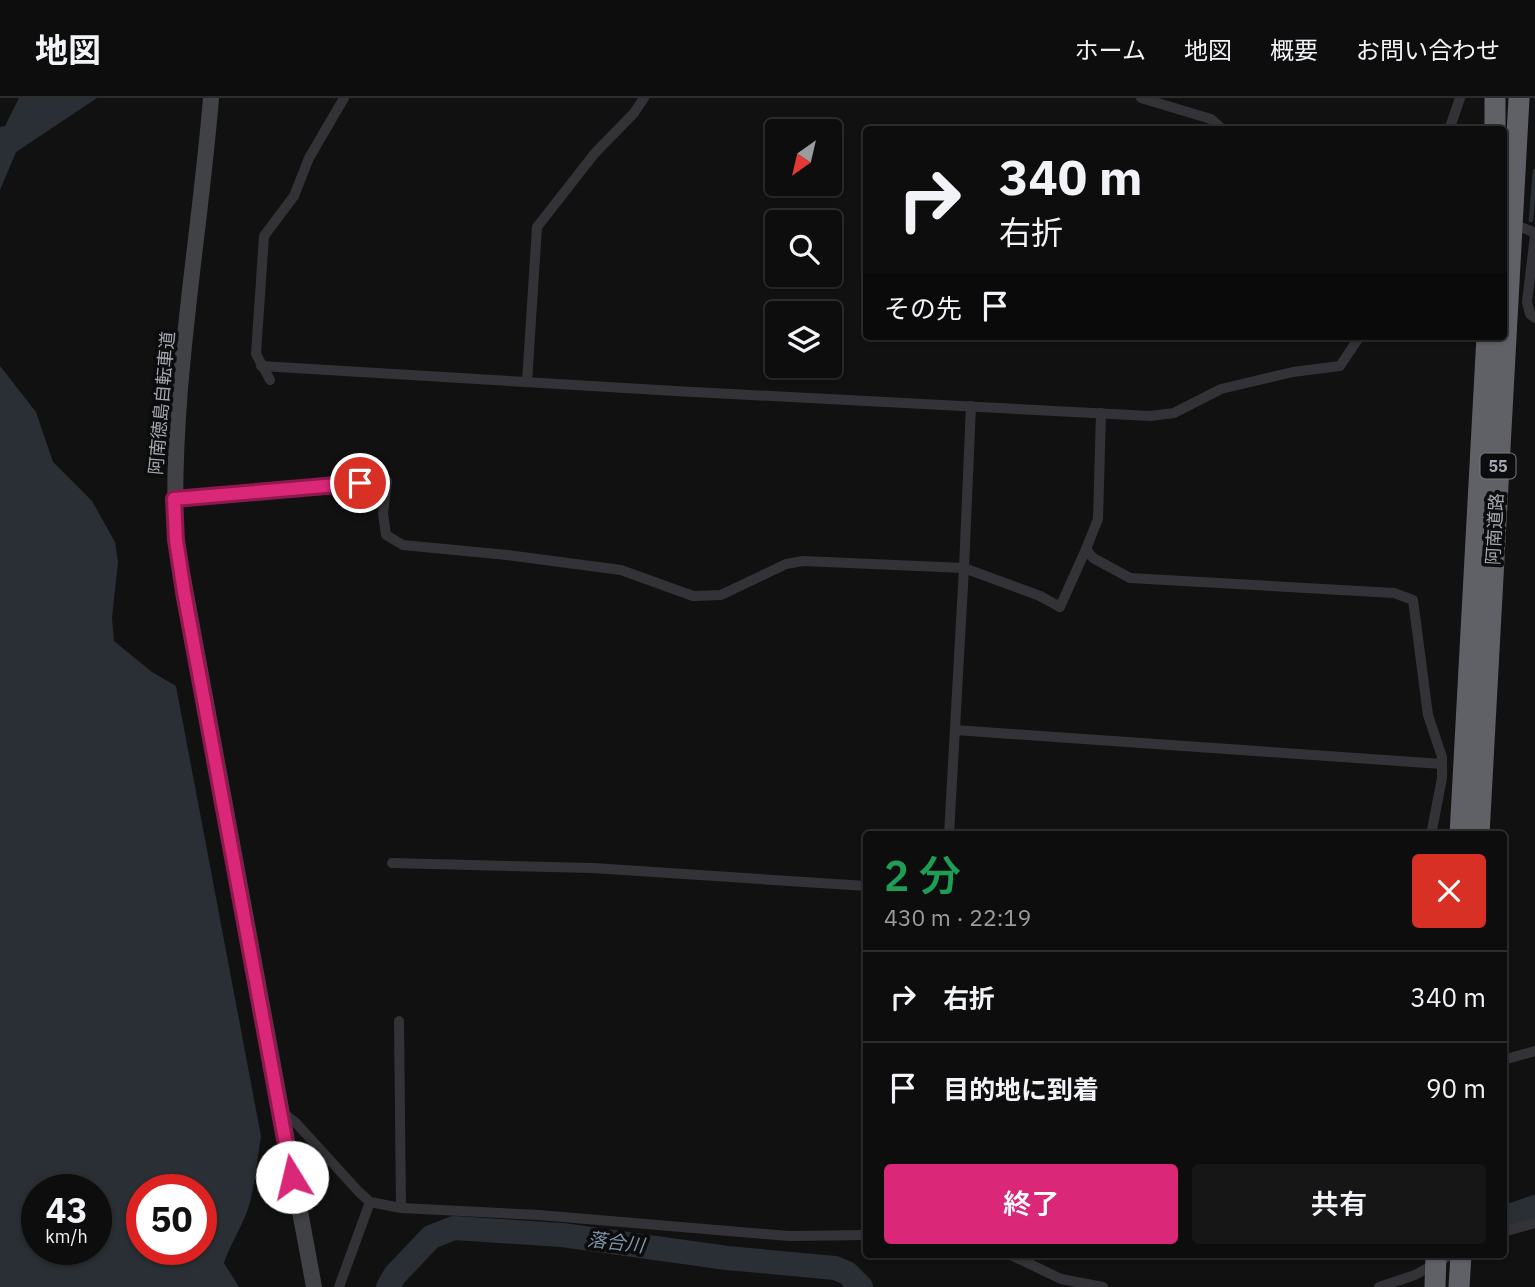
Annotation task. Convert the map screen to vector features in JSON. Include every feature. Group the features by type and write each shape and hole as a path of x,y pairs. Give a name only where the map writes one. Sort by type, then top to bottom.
{"highway":[{"path":"1495,98 1495,126"},
{"name":"阿南道路","path":"1507,224 1519,98"},
{"name":"阿南道路","path":"1479,831 1473,780 1487,340"},
{"name":"阿南道路","path":"1461,831 1473,780 1500,340"},
{"path":"1435,1287 1441,1258"},
{"path":"1459,1287 1461,1258"}],"main road":[{"name":"阿南徳島自転車道","path":"211,98 178,425 174,499 176,540 314,1287"}],"street":[{"path":"270,380 257,354 264,236 294,196 309,158 344,98"},
{"path":"527,382 537,227 595,153 634,113 644,98"},
{"path":"1141,98 1211,119 1219,126"},
{"path":"1451,126 1460,98"},
{"path":"1507,224 1531,231 1535,235 1527,302 1530,314 1535,318"},
{"path":"261,366 1150,416 1174,413 1221,388 1293,372 1340,366 1357,340"},
{"path":"949,831 971,406"},
{"path":"174,499 387,481 383,513 386,535 403,545 621,570 693,596 721,595 786,564 803,561 964,568 1040,596 1060,607 1098,519 1101,413"},
{"path":"1086,550 1093,558 1130,578 1394,593 1413,600 1429,715 1441,764 1442,778 1432,831"},
{"path":"955,730 1441,764"},
{"path":"1442,778 1473,780"},
{"path":"393,863 593,868 863,886"},
{"path":"400,1021 401,1208"},
{"path":"1507,1059 1535,1051"},
{"path":"282,1112 296,1123 370,1202 401,1208 539,1215 789,1236 863,1235"},
{"path":"340,1287 370,1202"},
{"path":"1507,1231 1535,1223"},
{"path":"1017,1258 1061,1279 1103,1287"},
{"path":"1379,1287 1415,1275 1441,1258"}],"shaded area":[{"path":"19,98 97,98 16,152 0,190 0,127 5,126"},
{"path":"0,366 36,412 53,462 92,501 115,542 118,562 112,618 114,641 152,672 176,686 261,1136 250,1203 224,1263 239,1287 0,1287"}],"waterway":[{"path":"1531,220 1535,171"},
{"name":"落合川","path":"1507,1217 1535,1207"},
{"name":"落合川","path":"388,1287 395,1275 431,1237 454,1228 562,1235 727,1258 835,1268 847,1273 861,1287"}],"route":[{"path":"292,1177 184,592 176,540 174,499 360,483"}]}
